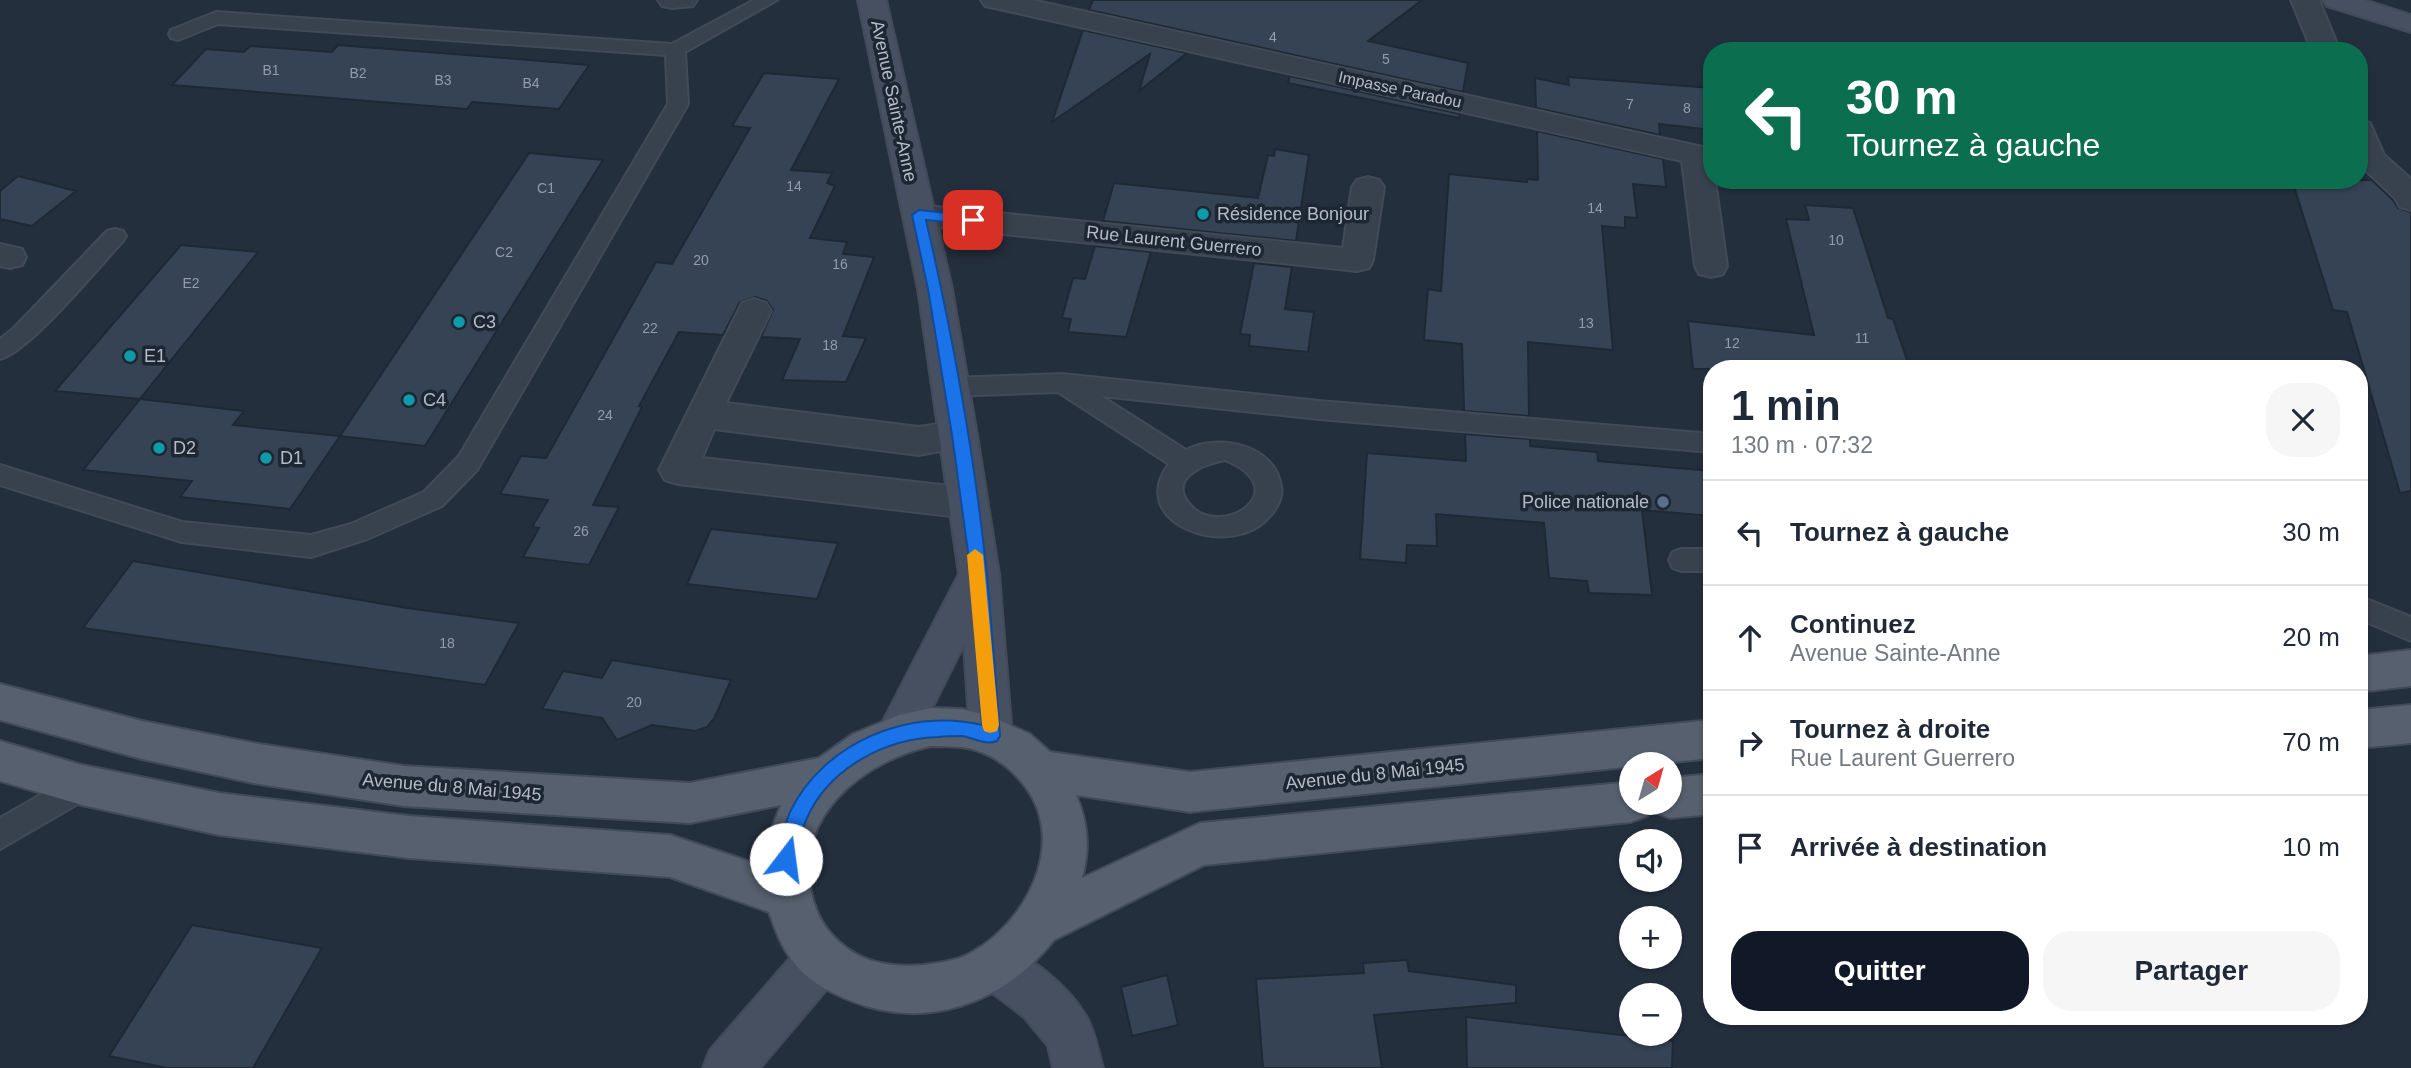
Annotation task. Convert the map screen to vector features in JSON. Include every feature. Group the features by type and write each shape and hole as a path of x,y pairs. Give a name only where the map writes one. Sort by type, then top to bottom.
{"main road":[{"name":"Avenue Sainte-Anne","path":"872,0 935,289 960,435 979,574 991,736"},
{"path":"2337,0 2411,24"},
{"path":"898,733 979,574"},
{"path":"2368,673 2411,668"},
{"name":"Avenue du 8 Mai 1945","path":"0,702 142,740 253,763 404,786 690,803 827,776"},
{"path":"2368,728 2411,723"},
{"path":"930,727 962,728 991,736 1018,750 1040,770 1060,804 1066,848 1063,870 1055,897 1039,923 1013,951 995,965 942,987 905,990 859,982 821,959 799,931 786,896 783,873 788,844 798,816 827,776 859,750 898,733 930,727"},
{"name":"Avenue du 8 Mai 1945","path":"1040,770 1190,792 1703,740"},
{"path":"0,761 82,785 219,814 409,837 670,856 786,896"},
{"path":"1682,797 1703,795"},
{"path":"1039,923 1200,844 1619,803"},
{"path":"728,1068 821,959"},
{"path":"995,965 1041,1000 1069,1034 1078,1068"}],"street":[{"path":"672,0 683,0"},
{"name":"Impasse Paradou","path":"995,0 1696,155 1711,266"},
{"path":"2305,0 2322,42"},
{"path":"2368,152 2371,159 2409,194 2411,200"},
{"name":"Rue Laurent Guerrero","path":"919,215 1357,260 1368,187"},
{"path":"754,312 678,470 968,503"},
{"path":"703,414 919,441 960,435"}],"lane":[{"path":"178,34 216,18 676,50 768,0"},
{"path":"0,475 182,531 311,545 358,532 433,499 468,463 678,103 676,50"},
{"path":"0,351 20,335 115,236"},
{"path":"951,387 1062,383 1319,410 1703,442"},
{"path":"1062,383 1184,461"},
{"path":"1682,560 1703,561"},
{"path":"2368,611 2411,629"},
{"path":"0,835 82,785"}],"building":[{"path":"1093,0 1422,0 1368,41 1468,63 1463,92 1089,10"},
{"path":"1083,30 1187,53 1139,91 1150,54 1052,122"},
{"path":"338,45 589,65 559,109 472,102 467,109 172,85 206,49 244,52 250,46 332,52"},
{"path":"764,73 839,79 791,170 832,173 827,183 835,186 810,238 847,242 843,254 874,257 843,336 866,338 846,382 782,380 800,339 761,337 773,310 767,301 755,297 740,302 723,335 679,332 639,406 642,407 593,505 619,507 589,565 523,557 539,528 532,527 548,500 500,494 521,456 546,458 656,262 672,264 750,128 732,126"},
{"path":"1290,76 1460,114 1459,118 1288,83"},
{"path":"1568,77 1703,87 1703,129 1659,124 1660,135 1536,108 1535,78 1569,85"},
{"path":"1537,131 1663,159 1666,187 1633,184 1637,218 1625,217 1625,228 1602,226 1613,350 1528,342 1529,416 1464,411 1462,344 1424,340 1428,289 1441,291 1449,174 1527,182 1527,179 1538,180"},
{"name":"Résidence Bonjour","path":"1275,149 1309,155 1296,241 1103,221 1114,183 1258,198 1268,155 1274,156"},
{"path":"529,153 603,160 425,446 340,436"},
{"path":"18,176 76,191 32,226 0,219 0,191"},
{"path":"2368,180 2372,180 2398,208 2411,212 2411,491 2400,493 2368,384 2368,360 2361,360 2347,312 2333,310 2295,189 2368,189"},
{"path":"1805,205 1853,208 1888,318 1893,319 1907,360 1703,360 1703,369 1693,369 1688,321 1814,335 1786,219 1809,220"},
{"path":"181,245 258,252 140,399 55,391"},
{"path":"1095,246 1151,252 1126,337 1068,332 1071,319 1062,318 1073,278 1085,279"},
{"path":"1254,263 1292,267 1285,309 1314,312 1308,352 1249,346 1250,335 1240,334"},
{"path":"140,399 244,411 233,425 340,436 290,509 180,497 192,481 83,470"},
{"path":"1465,434 1530,439 1530,446 1597,452 1598,461 1703,470 1703,515 1642,510 1652,595 1589,593 1587,581 1549,578 1544,523 1436,514 1437,546 1407,545 1406,563 1360,559 1367,453 1466,461"},
{"path":"711,529 838,543 817,599 687,584"},
{"path":"133,561 407,608 519,623 485,685 83,628"},
{"path":"612,660 731,680 714,719 707,727 695,731 652,725 617,740 602,718 542,709 563,671 602,678"},
{"path":"192,925 322,948 253,1068 167,1068 109,1056"},
{"path":"1407,960 1409,971 1516,985 1516,1003 1374,1015 1382,1068 1263,1068 1256,979 1364,973 1363,963"},
{"path":"1167,975 1178,1025 1132,1036 1121,987"},
{"path":"1466,1017 1619,1035 1619,1046 1673,1046 1672,1068 1467,1068"}],"slow traffic":[{"path":"975,555 979,574 990,725"}],"place":[{"name":"Résidence Bonjour","path":"1203,214"},
{"name":"C3","path":"459,322"},
{"name":"E1","path":"130,356"},
{"name":"C4","path":"409,400"},
{"name":"D2","path":"159,448"},
{"name":"D1","path":"266,458"},
{"name":"Police nationale","path":"1663,502"}],"route":[{"path":"786,859 788,844 798,816 812,793 842,762 859,750 898,733 930,727 962,728 991,736 979,574 970,527 960,435 935,289 919,215 973,220"}]}
